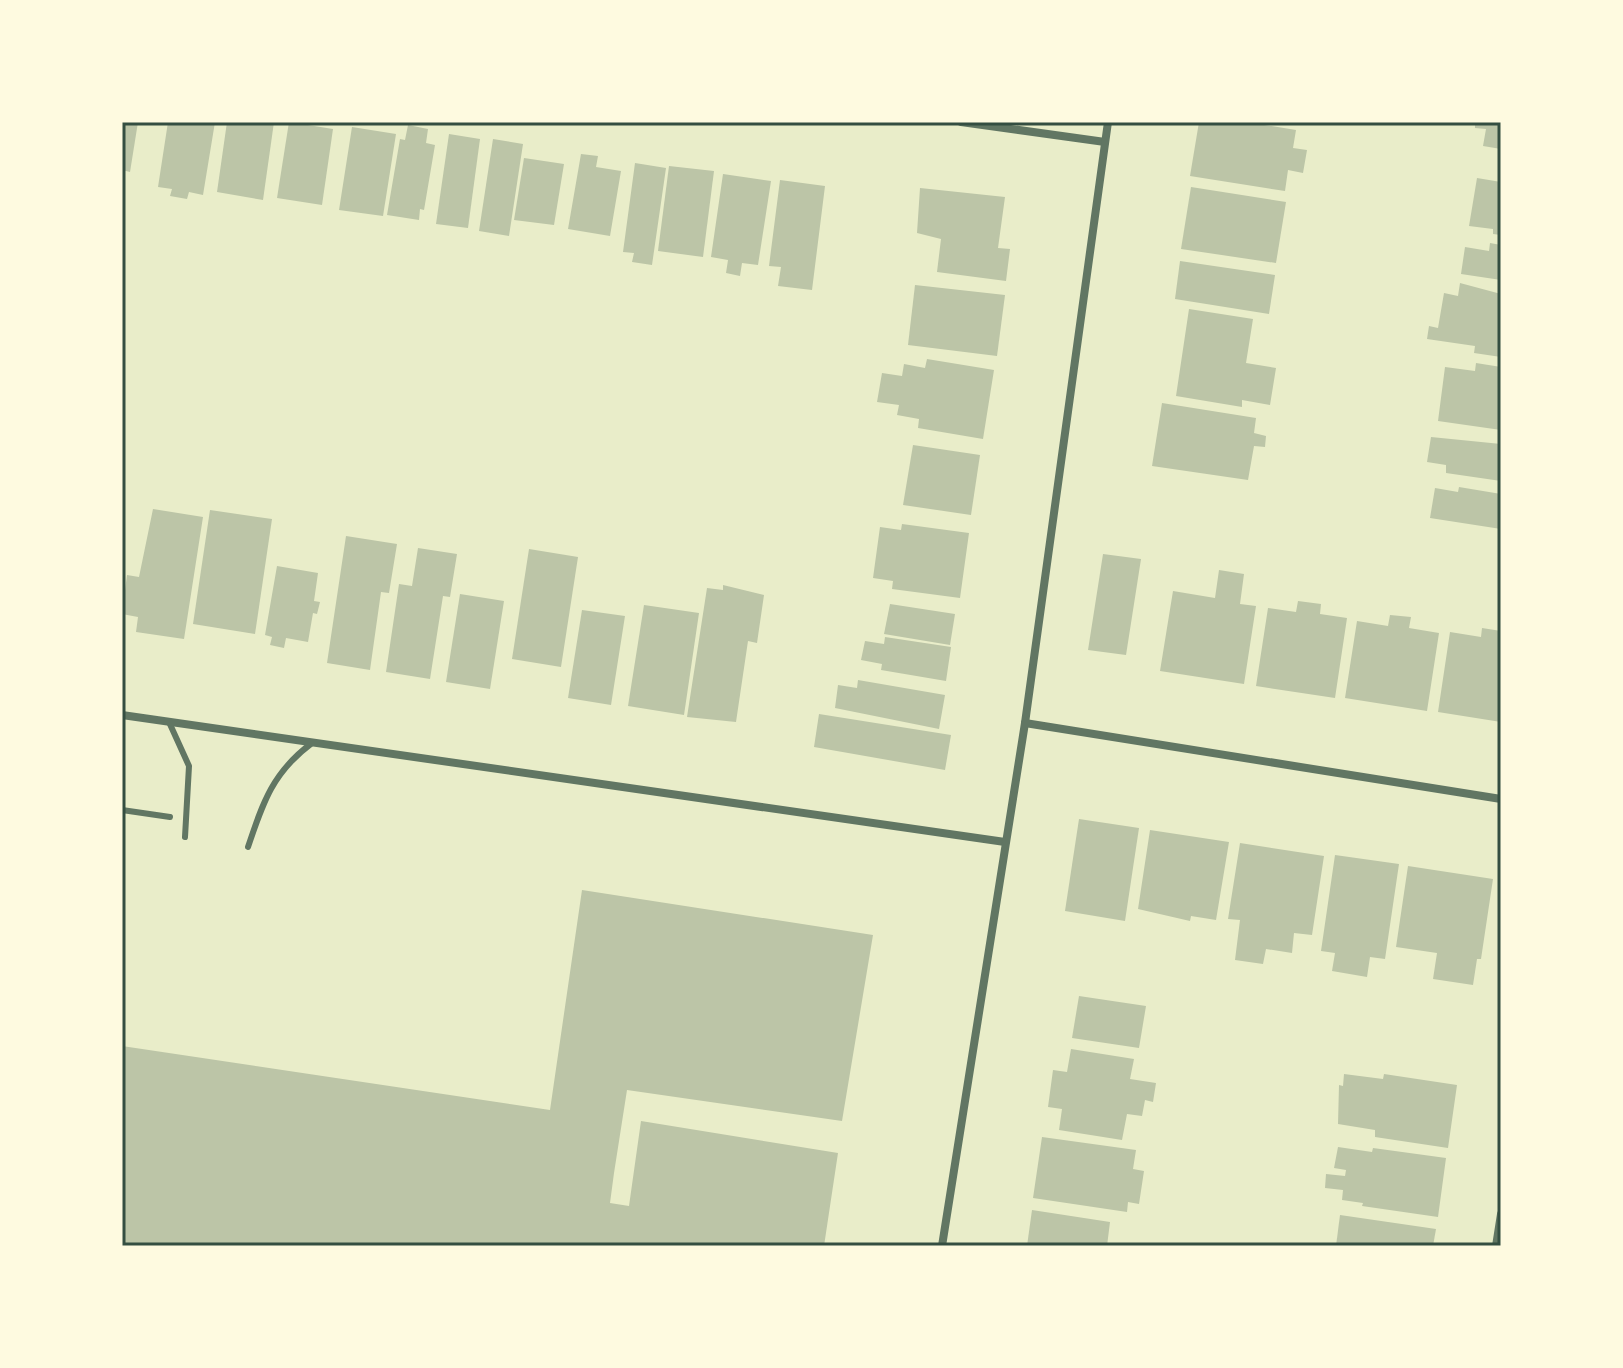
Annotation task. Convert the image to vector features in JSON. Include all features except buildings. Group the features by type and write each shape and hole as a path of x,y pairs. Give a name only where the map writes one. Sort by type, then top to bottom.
{"street":[{"path":"961,122 1105,142"},
{"path":"942,1246 1025,723 1108,122"},
{"path":"122,715 1005,842"},
{"path":"1025,723 1501,799"},
{"path":"1496,1246 1501,1214"}],"lane":[{"path":"169,722 189,766 190,807 185,837"},
{"path":"248,847 266,793 293,757 312,743"},
{"path":"122,810 170,817"}]}
